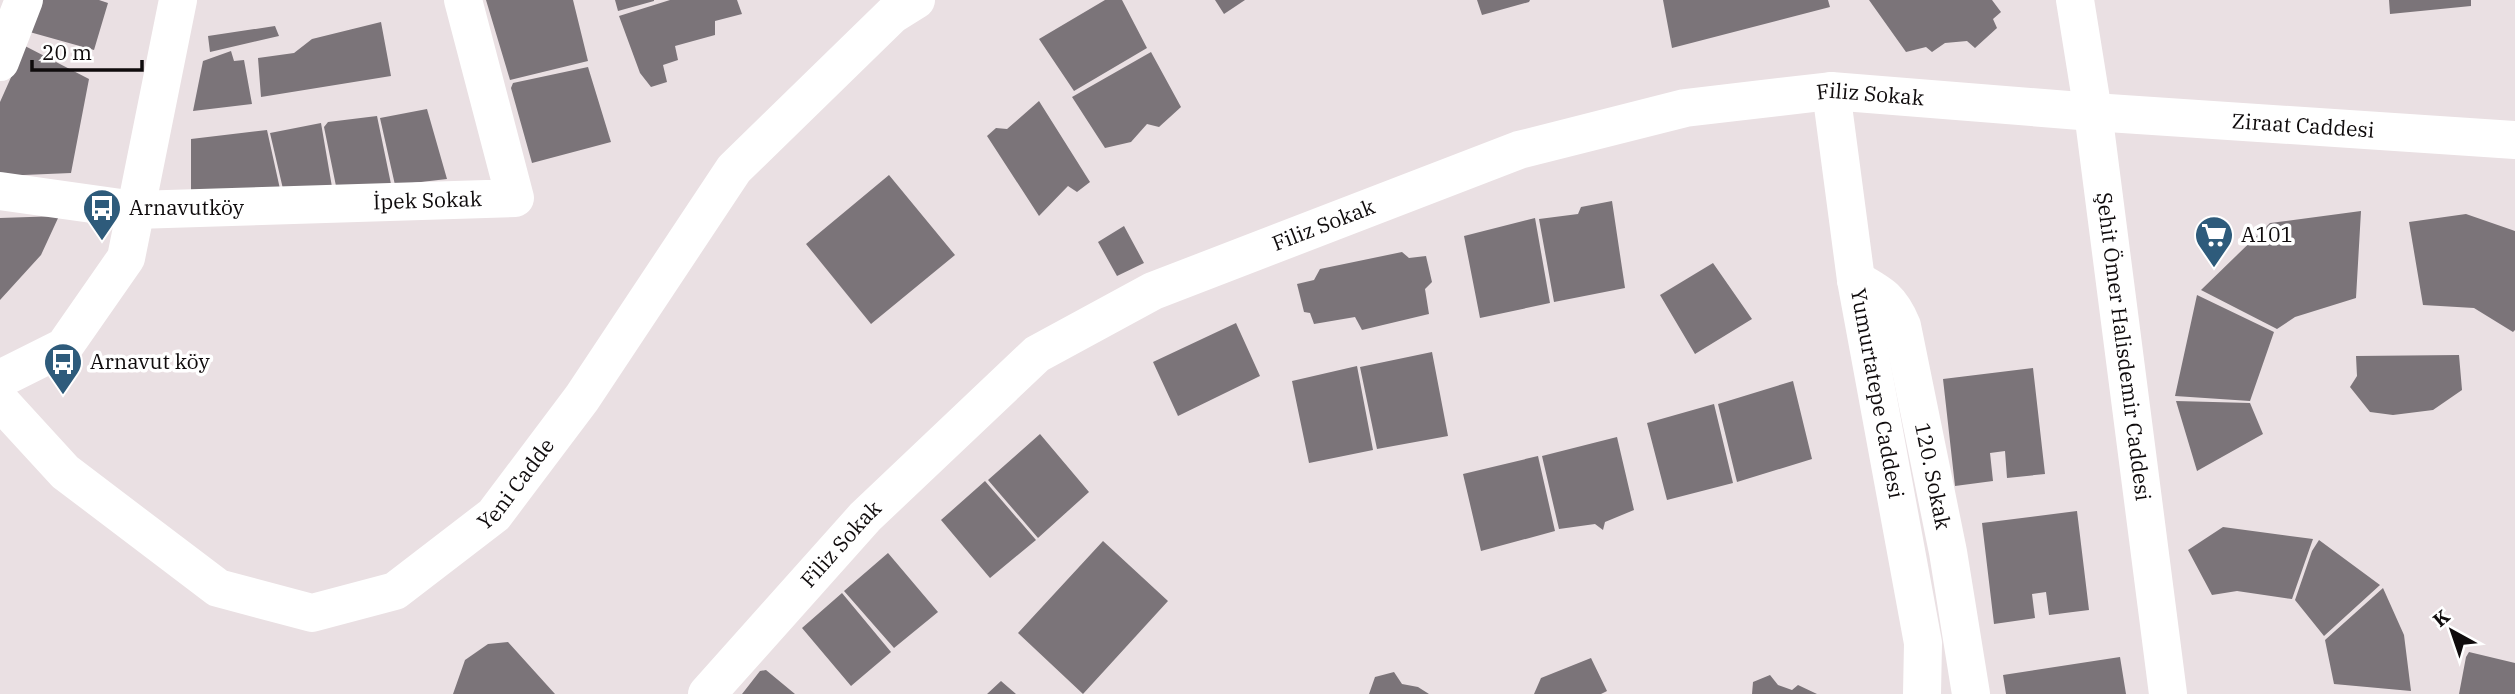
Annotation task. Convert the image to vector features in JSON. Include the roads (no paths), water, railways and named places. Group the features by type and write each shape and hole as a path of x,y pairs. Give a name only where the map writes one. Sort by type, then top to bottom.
{"street":[{"path":"0,62 24,0"},
{"path":"0,379 64,347 126,258 178,0"},
{"name":"İpek Sokak","path":"135,210 515,198 463,0"},
{"name":"Şehit Ömer Halisdemir Caddesi","path":"2075,0 2093,113 2168,694"},
{"name":"Yeni Cadde","path":"0,401 65,472 218,588 312,613 395,592 494,515 582,398 734,169 904,5"},
{"name":"Filiz Sokak","path":"707,694 864,517 1037,354 1153,291 1519,150 1685,107 1830,91 2093,113"},
{"name":"Yumurtatepe Caddesi","path":"1830,91 1856,280 1923,643 1922,694"},
{"name":"Ziraat Caddesi","path":"2093,113 2515,140"},
{"path":"0,191 135,210"},
{"name":"120. Sokak","path":"1856,280 1885,296 1902,326 1948,552 1971,694"}],"place":[{"name":"Arnavutköy","path":"102,242"},
{"name":"A101","path":"2214,269"},
{"name":"Arnavut köy","path":"63,396"}]}
